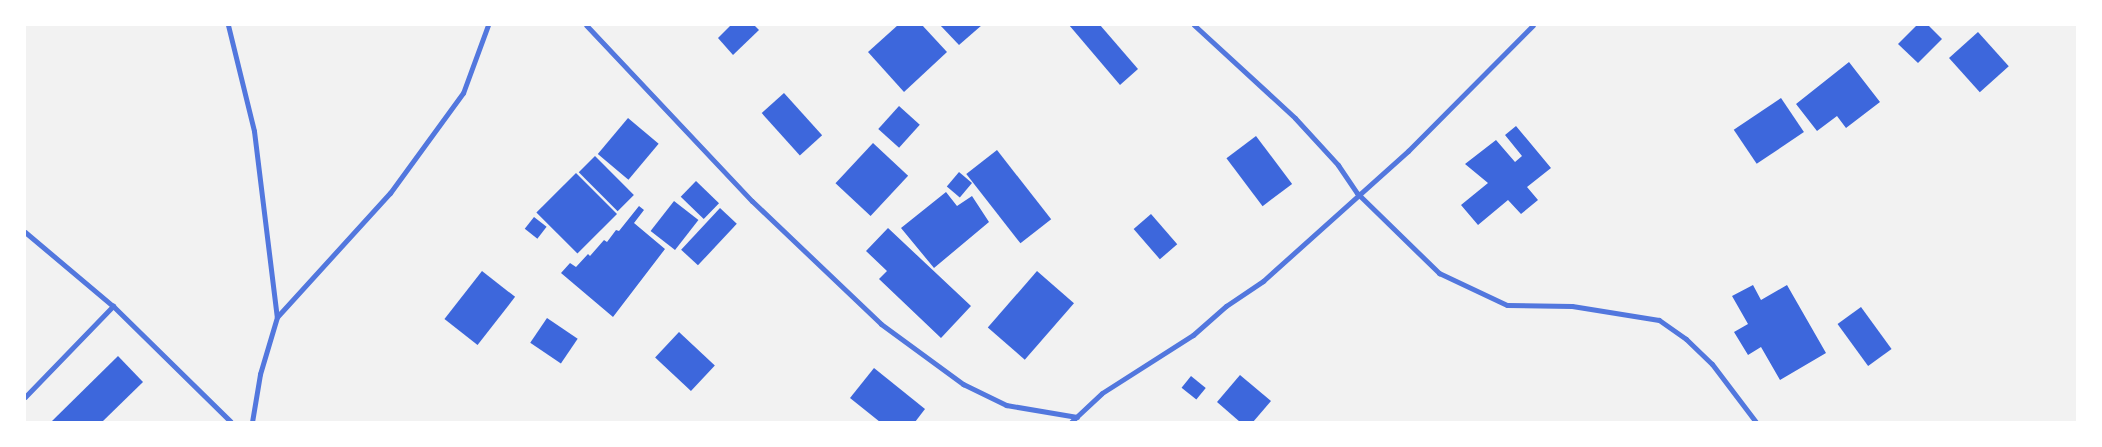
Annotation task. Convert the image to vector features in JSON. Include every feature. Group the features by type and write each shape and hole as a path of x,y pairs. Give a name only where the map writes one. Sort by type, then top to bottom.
{"street":[{"path":"228,25 254,131 277,317 260,374 252,422"},
{"path":"277,317 390,193 464,93 488,25"},
{"path":"586,25 752,201 881,324 963,384 1006,405 1077,417"},
{"path":"1194,25 1295,118 1338,165 1357,193 1438,273 1507,305 1572,306 1658,320 1686,338 1712,364 1756,422"},
{"path":"1071,422 1102,393 1193,335 1226,306 1263,280 1357,193 1408,151 1532,25"},
{"path":"25,232 113,306 231,422"},
{"path":"25,397 113,306"}],"building":[{"path":"731,25 754,25 759,30 733,55 718,38"},
{"path":"898,25 922,25 947,52 904,92 868,52"},
{"path":"940,25 982,25 959,45"},
{"path":"1069,25 1100,25 1138,69 1120,85"},
{"path":"1917,25 1928,25 1942,39 1918,63 1898,44"},
{"path":"1978,32 2009,66 1980,92 1949,58"},
{"path":"1849,62 1880,102 1846,128 1837,116 1817,131 1796,104"},
{"path":"784,93 822,135 800,155 762,113"},
{"path":"1781,98 1804,132 1757,164 1734,130"},
{"path":"899,106 920,125 899,148 878,129"},
{"path":"628,118 659,144 628,180 598,154"},
{"path":"1516,126 1551,168 1527,187 1538,200 1521,214 1508,200 1478,225 1461,205 1488,183 1465,164 1496,140 1515,162 1522,156 1505,135"},
{"path":"1256,136 1292,184 1263,206 1226,158"},
{"path":"873,143 908,176 871,216 835,183"},
{"path":"997,150 1051,219 1020,243 966,174"},
{"path":"595,156 634,195 618,211 579,172"},
{"path":"959,172 972,183 960,197 947,187"},
{"path":"576,173 617,214 577,254 536,213"},
{"path":"696,181 719,203 704,219 681,197"},
{"path":"946,192 957,206 972,196 989,222 934,268 901,228"},
{"path":"674,201 698,220 675,250 651,231"},
{"path":"639,206 644,210 634,223 665,249 613,317 561,273 570,263 576,267 588,254 590,256 604,240 607,242 616,230 619,231"},
{"path":"720,208 737,224 698,265 681,250"},
{"path":"1151,214 1177,244 1160,259 1134,229"},
{"path":"534,217 547,227 537,239 525,229"},
{"path":"888,228 971,306 941,338 879,279 887,271 866,251"},
{"path":"482,271 515,297 478,345 444,319"},
{"path":"1037,271 1074,303 1025,360 988,328"},
{"path":"1753,285 1761,300 1787,285 1826,353 1780,380 1761,347 1748,355 1734,332 1748,324 1732,296"},
{"path":"1861,307 1892,349 1868,366 1838,324"},
{"path":"547,318 578,339 561,364 530,343"},
{"path":"679,332 715,365 691,391 655,358"},
{"path":"118,356 143,382 102,422 51,422"},
{"path":"874,368 925,409 915,422 880,422 850,398"},
{"path":"1240,375 1271,401 1253,422 1240,422 1217,402"},
{"path":"1191,376 1206,388 1196,400 1182,388"}]}
